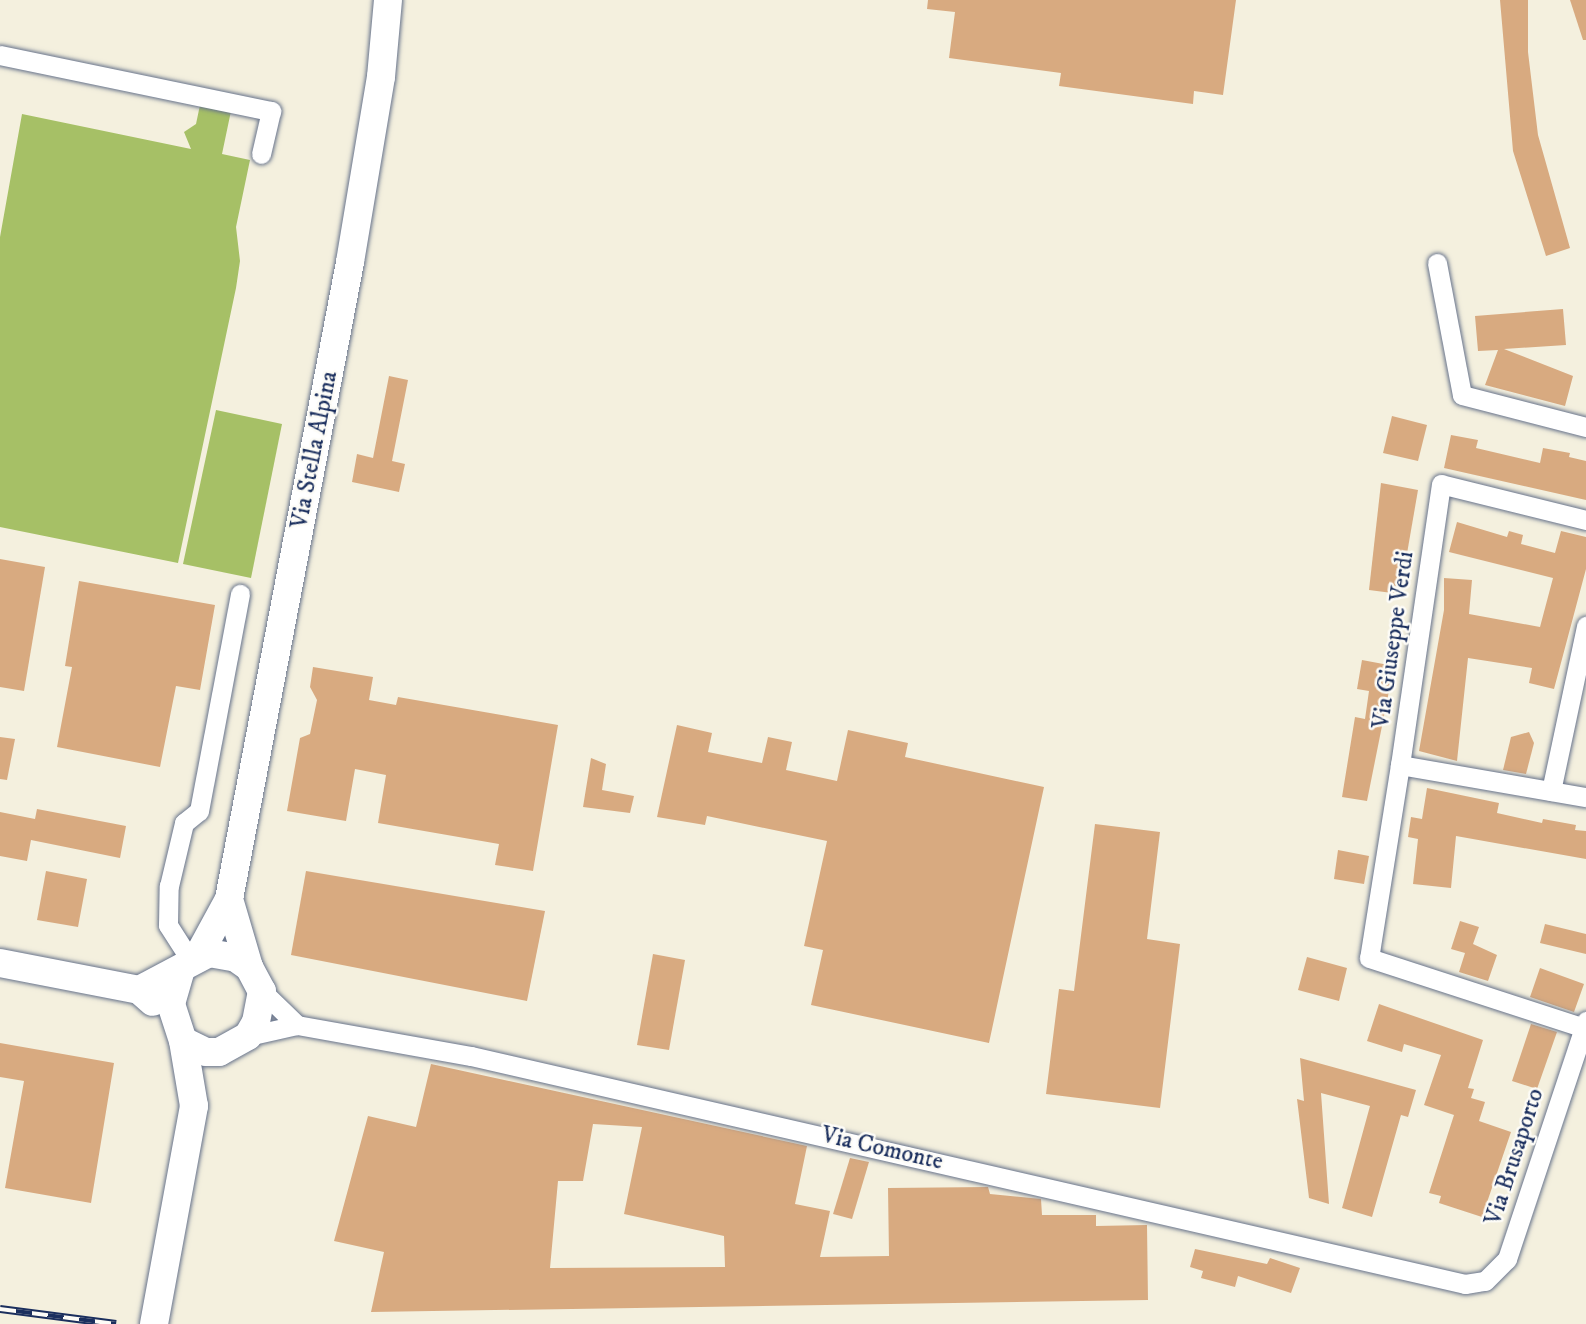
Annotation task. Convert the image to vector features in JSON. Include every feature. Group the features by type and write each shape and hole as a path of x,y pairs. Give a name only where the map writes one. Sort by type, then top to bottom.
{"street":[{"name":"Via Stella Alpina","path":"189,964 229,899 381,77 388,5"},
{"path":"0,55 271,111 261,154"},
{"path":"1437,263 1462,395 1586,427"},
{"name":"Via Giuseppe Verdi","path":"1586,520 1441,484 1400,765 1586,797"},
{"path":"173,1015 189,964 168,925 169,886 184,823 199,811 240,594"},
{"path":"1551,791 1586,626"},
{"path":"1400,765 1368,958 1585,1025"},
{"name":"Via Stella Alpina","path":"229,899 256,979"},
{"path":"139,990 189,964 220,953 256,979 297,1025"},
{"path":"0,963 139,990 173,1015 183,1041 194,1106 155,1316"},
{"path":"194,1106 256,1022 256,979"},
{"name":"Via Comonte","path":"242,1041 264,1029 297,1025 602,1085 1465,1284"},
{"name":"Via Brusaporto","path":"1465,1284 1485,1281 1507,1259 1585,1025"},
{"path":"183,1041 206,1052 242,1041"}],"green space":[{"path":"200,105 231,111 222,154 250,160 236,227 240,261 236,288 178,563 0,527 0,237 22,114 191,149 184,132 196,124"},
{"path":"216,410 282,424 251,578 183,564"}],"building":[{"path":"928,0 1236,0 1223,95 1194,91 1193,104 1059,86 1061,73 949,58 955,12 927,9"},
{"path":"1500,0 1528,0 1528,52 1538,135 1570,248 1546,256 1513,151"},
{"path":"1570,0 1586,0 1586,40 1583,40"},
{"path":"1563,309 1566,345 1504,349 1573,376 1565,406 1485,385 1498,350 1478,351 1475,316"},
{"path":"389,376 408,380 392,461 405,464 399,492 352,482 357,454 373,458"},
{"path":"1392,416 1427,425 1418,461 1383,453"},
{"path":"1451,435 1478,440 1476,448 1540,463 1543,448 1570,453 1569,457 1586,461 1586,500 1444,468"},
{"path":"1381,483 1418,490 1400,594 1369,590"},
{"path":"1457,522 1507,537 1509,531 1523,535 1521,544 1555,553 1561,531 1586,537 1586,569 1554,689 1529,683 1532,668 1468,658 1457,761 1419,751 1444,610 1444,578 1472,580 1469,614 1540,627 1553,578 1449,552"},
{"path":"0,559 45,567 24,691 0,687"},
{"path":"79,581 215,605 200,690 176,686 160,767 57,747 72,667 65,666"},
{"path":"1362,660 1394,666 1367,801 1342,797 1355,717 1365,719 1369,691 1357,689"},
{"path":"313,667 373,677 369,700 396,705 398,697 558,725 533,871 495,865 499,844 378,823 386,775 355,769 346,821 287,811 300,738 310,734 317,700 310,687"},
{"path":"677,725 712,733 708,752 762,763 768,737 792,742 786,770 837,781 848,730 908,743 905,757 1044,787 989,1043 811,1005 823,950 804,946 827,841 707,816 705,825 657,817"},
{"path":"1529,732 1534,743 1526,774 1503,770 1511,737"},
{"path":"0,737 15,739 7,780 0,779"},
{"path":"591,758 606,764 602,790 634,796 630,813 583,807"},
{"path":"1427,788 1499,803 1497,813 1542,823 1543,819 1576,825 1575,830 1586,831 1586,859 1456,836 1451,888 1413,884 1418,839 1408,837 1411,817 1422,819"},
{"path":"37,809 126,826 120,858 31,840 27,861 0,856 0,812 35,819"},
{"path":"1095,824 1160,832 1147,939 1180,944 1160,1108 1046,1094 1059,989 1074,991"},
{"path":"1338,850 1369,856 1364,884 1334,879"},
{"path":"46,871 87,879 78,927 37,920"},
{"path":"306,871 545,911 527,1001 291,955"},
{"path":"1460,921 1479,927 1473,944 1497,955 1488,981 1459,972 1465,953 1451,949"},
{"path":"1545,924 1586,934 1586,954 1540,943"},
{"path":"653,954 685,960 669,1050 637,1045"},
{"path":"1307,957 1347,968 1339,1001 1298,990"},
{"path":"1540,968 1584,984 1574,1012 1530,997"},
{"path":"1379,1004 1483,1040 1468,1088 1474,1089 1471,1098 1485,1102 1479,1121 1511,1132 1482,1217 1439,1203 1441,1196 1429,1193 1454,1115 1424,1105 1441,1055 1404,1044 1402,1052 1367,1041"},
{"path":"1531,1024 1557,1032 1537,1089 1512,1081"},
{"path":"0,1043 114,1063 91,1203 5,1188 24,1081 0,1077"},
{"path":"1300,1058 1416,1090 1408,1117 1401,1115 1372,1217 1342,1208 1370,1106 1321,1093 1329,1204 1309,1198 1297,1099 1304,1101"},
{"path":"431,1064 807,1146 795,1204 830,1211 820,1257 889,1256 888,1188 988,1187 990,1194 1041,1199 1042,1215 1096,1215 1096,1226 1147,1225 1148,1300 371,1312 384,1252 334,1241 368,1116 416,1127","holes":["593,1124 642,1127 624,1214 724,1236 725,1267 550,1268 558,1181 583,1181"]},
{"path":"850,1158 869,1162 852,1219 833,1214"},
{"path":"1195,1249 1267,1264 1270,1258 1300,1268 1291,1293 1238,1276 1235,1287 1201,1278 1203,1271 1190,1267"}],"railway":[{"path":"0,1309 116,1324"}]}
